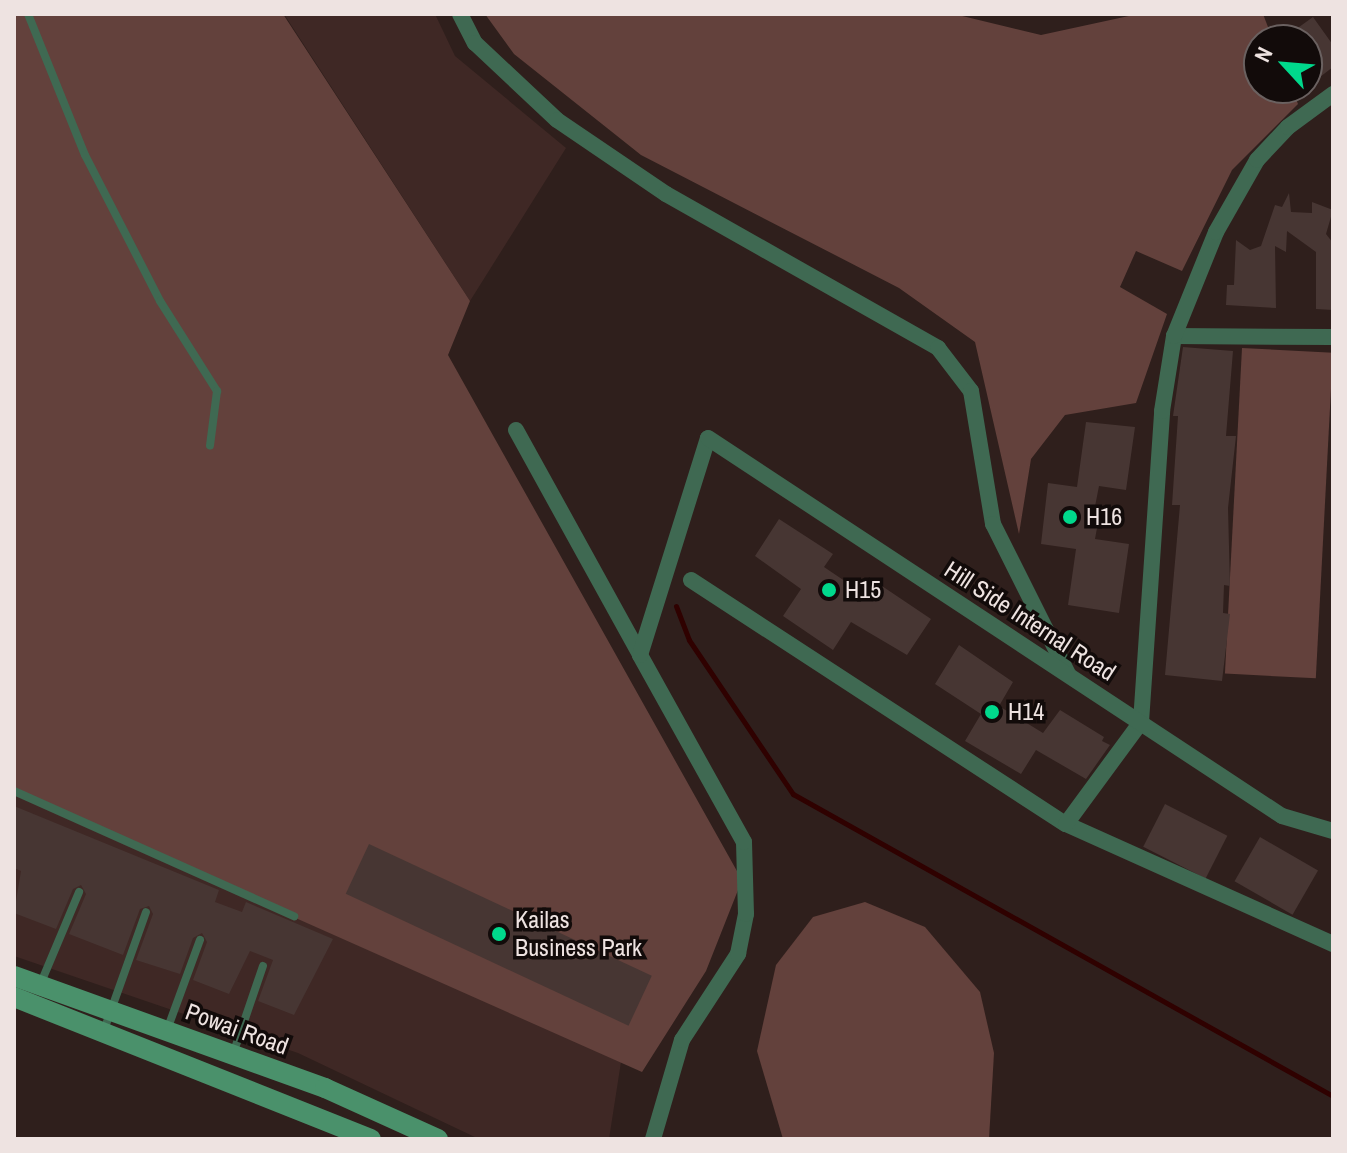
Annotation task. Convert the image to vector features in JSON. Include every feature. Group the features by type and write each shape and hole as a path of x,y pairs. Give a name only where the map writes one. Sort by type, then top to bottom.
{"main road":[{"name":"Powai Road","path":"14,976 371,1139"},
{"name":"Powai Road","path":"14,997 167,1031 325,1088 438,1139"}],"street":[{"path":"460,14 475,43 557,120 666,194 938,348 971,391 993,524 1070,677"},
{"path":"1066,824 1141,722 1161,426 1174,336 1216,232 1257,160 1288,127 1333,94"},
{"path":"1174,336 1333,337"},
{"path":"516,430 744,842 746,914 738,954 682,1040 653,1139"},
{"name":"Hill Side Internal Road","path":"640,655 708,438 1282,816 1333,831"},
{"path":"691,580 1066,824 1333,944"}],"lane":[{"path":"28,14 85,155 160,301 217,391 210,446"},
{"path":"14,791 294,916"},
{"path":"40,986 79,892"},
{"path":"107,1020 146,912"},
{"path":"167,1031 200,940"},
{"path":"232,1055 263,966"}],"shaded area":[{"path":"14,14 283,14 470,301 448,355 742,880 706,971 642,1072 14,793"},
{"path":"284,14 435,14 455,56 566,148 470,301"},
{"path":"485,14 954,14 1041,35 1138,14 1263,14 1267,24 1243,24 1243,104 1298,104 1232,170 1182,271 1136,251 1120,287 1167,314 1136,403 1065,415 1031,459 1019,534 975,342 899,288 641,155 514,54"},
{"path":"1242,348 1333,353 1316,678 1225,674"},
{"path":"14,782 623,1049 609,1139 479,1139 298,1053 14,956"},
{"path":"865,902 925,927 980,992 994,1053 989,1139 783,1139 757,1051 776,965 813,917"}],"building":[{"path":"1313,17 1318,24 1303,24"},
{"path":"1323,31 1333,45 1333,67 1323,75"},
{"path":"1289,193 1291,212 1312,213 1312,202 1333,210 1326,234 1333,243 1333,310 1316,309 1316,252 1287,231 1286,252 1275,246 1276,308 1226,305 1227,285 1234,285 1236,240 1250,250 1261,246 1275,205 1282,207"},
{"path":"1183,347 1233,351 1226,436 1236,436 1228,508 1230,586 1224,585 1223,613 1230,614 1222,681 1165,675 1180,505 1172,505 1178,416 1173,416"},
{"name":"H16","path":"1086,422 1135,427 1126,490 1099,486 1091,527 1097,528 1095,539 1129,544 1119,613 1068,605 1076,549 1041,544 1048,483 1077,487"},
{"name":"H15","path":"779,519 833,554 824,567 867,596 876,582 931,619 907,655 851,622 833,650 783,616 801,589 755,556"},
{"name":"H14","path":"959,645 1013,682 999,706 1043,733 1060,710 1104,737 1102,741 1110,745 1086,779 1036,750 1021,774 965,741 981,714 935,684"},
{"path":"1165,804 1227,836 1206,879 1143,847"},
{"path":"14,806 219,890 215,902 242,912 246,902 333,939 294,1015 258,1001 273,960 250,951 229,994 193,980 207,942 202,933 193,938 180,974 136,960 153,914 149,906 140,909 123,955 69,934 86,894 81,885 73,889 56,929 14,913 21,871 14,868"},
{"path":"1260,837 1318,870 1293,915 1234,881"},
{"name":"Kailas Business Park","path":"369,844 652,976 629,1026 346,894"}],"waterway":[{"path":"676,606 689,640 793,794 1333,1096"}],"place":[{"name":"H16","path":"1070,517"},
{"name":"H15","path":"829,590"},
{"name":"H14","path":"992,712"},
{"name":"Kailas Business Park","path":"499,934"}]}
